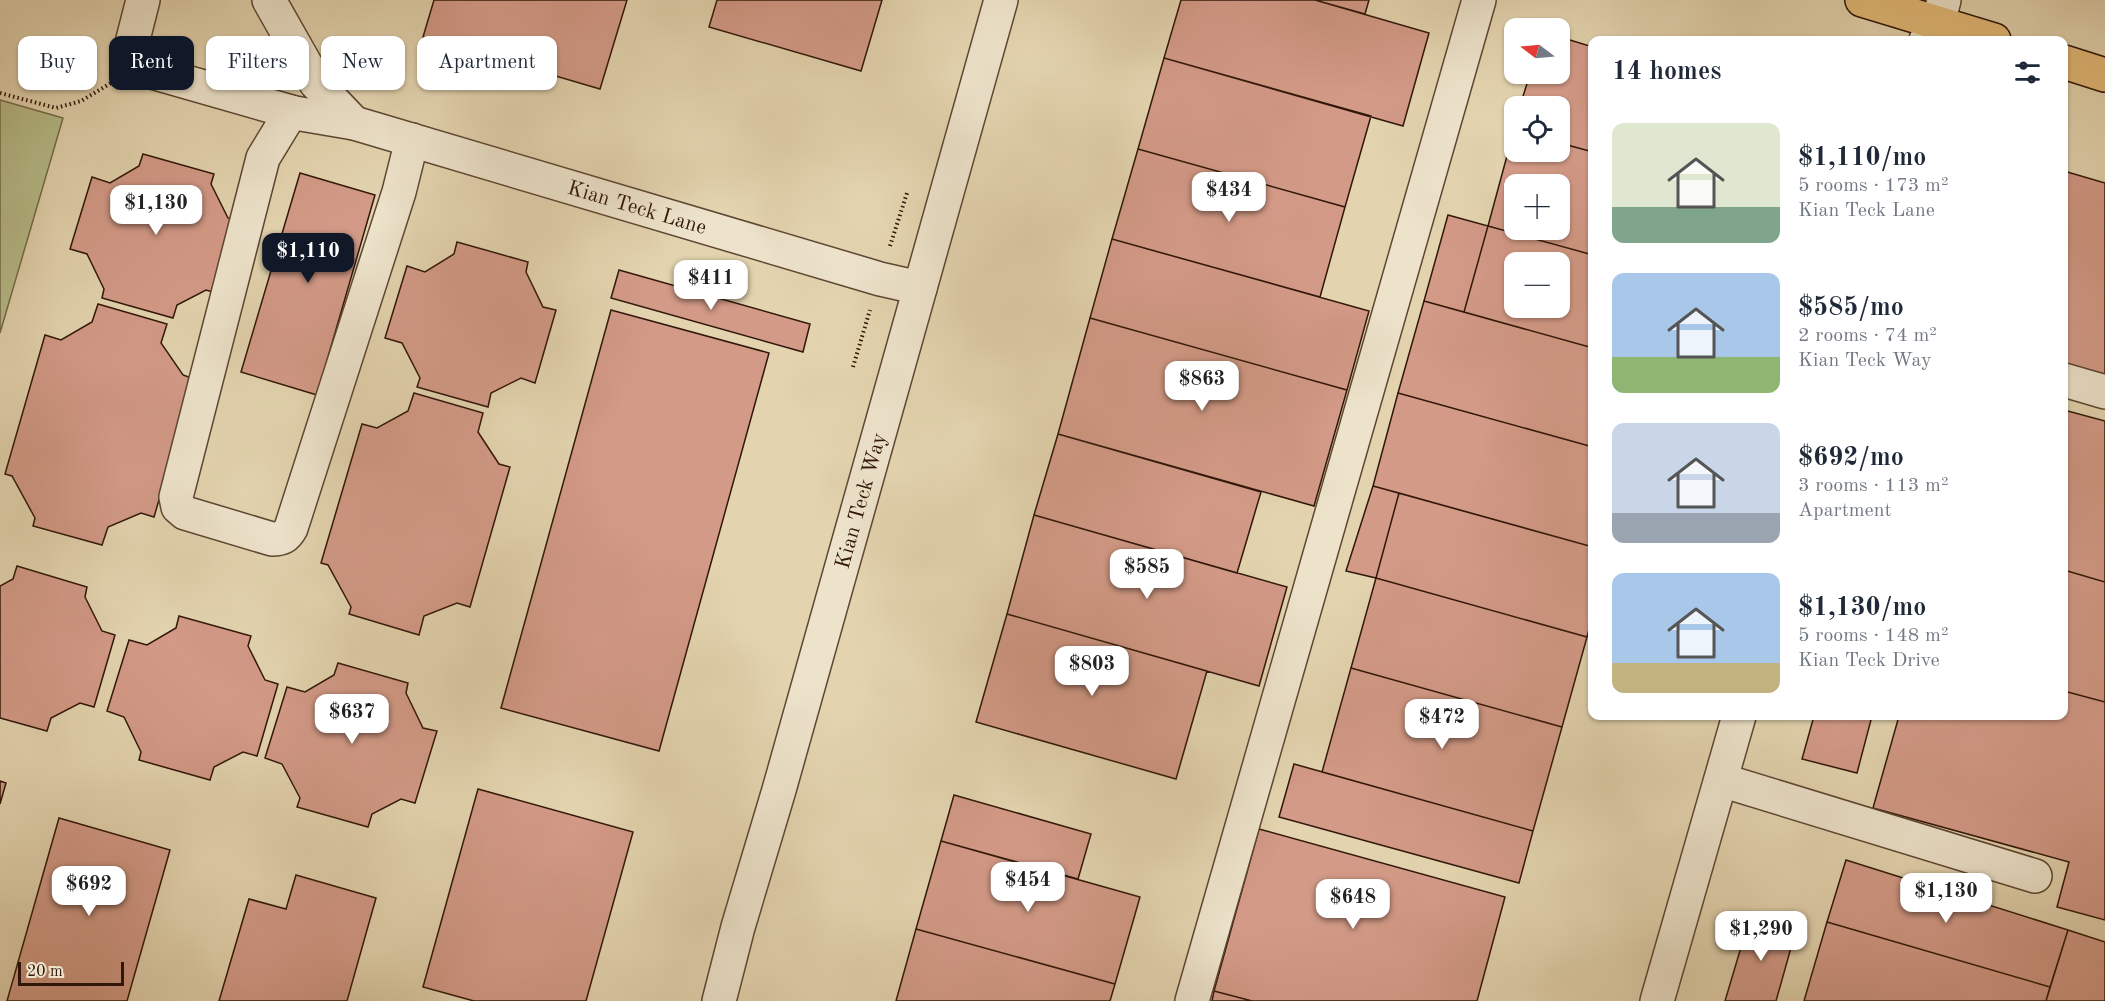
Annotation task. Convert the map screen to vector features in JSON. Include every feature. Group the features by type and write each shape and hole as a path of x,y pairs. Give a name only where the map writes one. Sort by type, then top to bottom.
{"main road":[{"path":"1862,0 1982,36"},
{"path":"2068,63 2105,75"}],"street":[{"path":"134,36 143,0"},
{"path":"269,0 316,83 354,123"},
{"name":"Kian Teck Way","path":"719,1001 1001,0"},
{"path":"1192,1001 1479,0"},
{"name":"Kian Teck Lane","path":"194,84 291,112 354,123 880,279 920,288"},
{"path":"291,112 263,158 176,497 178,507 185,513 272,539 287,536 291,528 399,192 412,140"},
{"path":"2068,381 2105,392"},
{"path":"1657,1001 1738,720"},
{"path":"1720,780 2036,876"}],"path":[{"path":"0,93 56,108 81,101 109,84"}],"green space":[{"path":"0,100 63,118 0,333"}],"building":[{"path":"434,0 627,0 600,89 557,76 557,36 423,36"},
{"path":"717,0 882,0 861,71 709,27"},
{"path":"1181,0 1315,0 1429,33 1403,126 1164,58"},
{"path":"1315,0 1369,0 1365,14"},
{"path":"1570,40 1588,45 1588,151 1570,146 1570,96 1523,96 1527,84 1570,84"},
{"path":"1164,58 1371,116 1345,207 1138,149"},
{"path":"1570,146 1588,151 1588,254 1539,240 1570,240 1570,174 1504,174 1504,230 1488,226 1505,162 1570,162"},
{"path":"1138,149 1345,207 1320,297 1112,239"},
{"path":"143,154 214,174 211,184 228,218 241,222 220,294 206,290 177,305 173,318 102,298 104,289 87,254 70,249 92,177 110,183 139,166"},
{"path":"2068,172 2105,183 2105,374 2068,364"},
{"path":"300,173 375,195 317,395 241,372"},
{"path":"1448,215 1488,226 1464,312 1424,301"},
{"path":"1488,226 1504,230 1504,240 1539,240 1588,254 1588,347 1464,312"},
{"path":"1112,239 1369,311 1347,390 1090,318"},
{"path":"457,242 528,262 526,272 543,307 556,310 535,383 521,378 491,393 488,407 417,387 420,378 402,343 385,338 407,266 425,272 454,254"},
{"path":"619,270 810,324 803,352 611,298"},
{"path":"1424,301 1588,347 1588,446 1398,393"},
{"path":"98,304 167,324 161,343 183,375 194,379 154,517 141,513 108,527 102,545 33,526 35,518 12,476 5,474 45,335 61,340 92,322"},
{"path":"611,310 769,353 659,751 501,708"},
{"path":"1090,318 1347,390 1314,506 1058,434"},
{"path":"414,393 483,413 478,432 499,464 510,467 470,607 457,603 424,616 419,635 349,614 351,607 328,565 321,563 362,424 377,428 408,411"},
{"path":"1398,393 1588,446 1588,546 1373,486"},
{"path":"2068,411 2105,421 2105,582 2068,571"},
{"path":"1058,434 1261,492 1237,573 1034,515"},
{"path":"1373,486 1399,493 1376,578 1346,571"},
{"path":"1399,493 1588,546 1587,637 1376,578"},
{"path":"1034,515 1287,587 1259,686 1007,614"},
{"path":"17,566 87,587 85,597 102,631 115,635 94,707 80,703 51,718 47,731 0,718 0,586 13,579"},
{"path":"2068,571 2105,582 2105,702 2068,692"},
{"path":"1376,578 1587,637 1562,727 1351,668"},
{"path":"1007,614 1207,671 1176,779 976,722"},
{"path":"179,616 251,636 248,646 265,680 278,684 257,756 243,752 214,767 210,780 139,760 141,752 124,717 107,711 129,640 147,645 176,628"},
{"path":"338,663 408,683 406,693 423,728 437,731 415,803 401,799 372,814 368,827 297,807 300,798 282,764 265,758 287,687 305,692 334,675"},
{"path":"1351,668 1562,727 1533,831 1322,772"},
{"path":"2068,692 2105,702 2105,920 2057,907 2069,862 1873,808 1898,720 2068,720"},
{"path":"1813,720 1871,720 1857,773 1802,759"},
{"path":"1294,764 1533,831 1519,883 1279,817"},
{"path":"0,781 6,783 0,804"},
{"path":"478,789 633,832 586,1001 474,1001 423,987"},
{"path":"954,795 1091,834 1078,879 941,841"},
{"path":"59,818 170,850 127,1001 7,1001"},
{"path":"1259,829 1505,897 1477,1001 1252,1001 1214,991"},
{"path":"941,841 1140,897 1115,984 916,929"},
{"path":"1846,860 2068,930 2050,987 1827,922"},
{"path":"296,875 376,898 347,1001 219,1001 249,899 286,909"},
{"path":"1750,917 1796,930 1776,1001 1725,1001"},
{"path":"1827,922 2050,987 2046,1001 1804,1001"},
{"path":"916,929 1115,984 1110,1001 896,1001"},
{"path":"2068,930 2105,942 2105,1001 2046,1001"},
{"path":"1214,991 1252,1001 1212,1001"}]}
